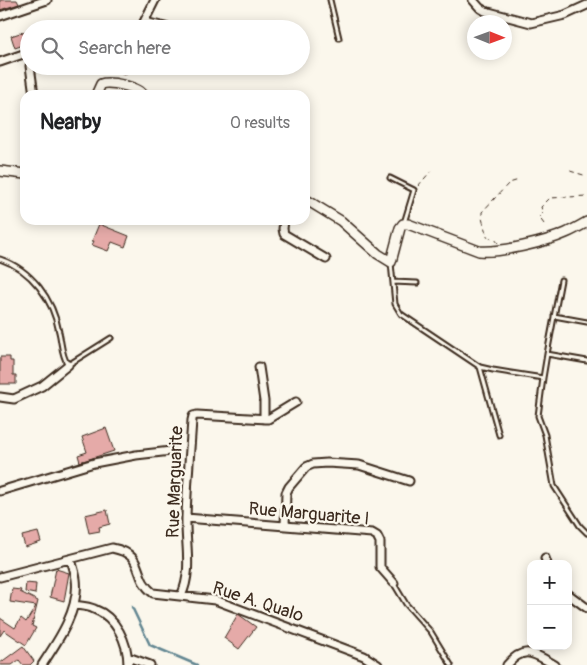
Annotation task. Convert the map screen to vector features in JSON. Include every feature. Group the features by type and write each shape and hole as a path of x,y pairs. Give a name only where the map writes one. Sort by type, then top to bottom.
{"street":[{"path":"0,16 46,0"},
{"path":"146,20 155,0"},
{"path":"473,0 485,11 526,23 565,15 587,6"},
{"path":"0,62 20,55"},
{"path":"31,75 33,90"},
{"path":"98,90 101,84 108,83 139,90"},
{"path":"0,171 20,173"},
{"path":"310,202 341,221 378,254 391,262 400,228 403,224 408,224 479,251 488,252 566,234 587,222"},
{"path":"283,225 284,234 326,259"},
{"path":"0,397 14,399 42,386 68,365"},
{"path":"260,367 264,419"},
{"name":"Rue Marguarite","path":"181,596 186,585 188,573 186,518 193,416 273,418 296,402"},
{"path":"0,491 94,463 171,451"},
{"path":"284,526 286,493 306,467 313,464 339,463 359,466 409,480"},
{"name":"Rue Marguarite I","path":"186,518 372,533 377,536 380,542 380,567 394,583"},
{"name":"Rue A. Qualo","path":"0,577 112,548 123,550 134,560 142,580 153,593 215,600 364,656 378,665"},
{"path":"42,665 74,605 76,580 71,560"},
{"path":"572,597 587,608"},
{"path":"74,605 93,608 110,618 122,635 128,661 150,665"},
{"path":"508,665 515,656 523,652 530,653 555,665"}],"lane":[{"path":"330,0 339,38"},
{"path":"390,178 414,190 403,224"},
{"path":"0,260 29,275 38,284 56,316 61,351 68,365 110,338"},
{"path":"391,262 395,304 400,314 480,367 543,378"},
{"path":"561,280 538,416 545,435 554,486 580,526 587,533"},
{"path":"393,282 417,283"},
{"path":"554,316 587,322"},
{"path":"547,354 587,361"},
{"path":"480,367 499,435"},
{"path":"394,583 406,604 431,632 451,665"}],"path":[{"path":"414,190 431,171"},
{"path":"570,171 587,176"},
{"path":"503,250 495,239 487,237 482,212 509,183 519,180"},
{"path":"544,224 539,217 543,213 542,207 550,198 587,196"}],"building":[{"path":"0,0 17,0 19,4 0,10"},
{"path":"20,33 20,46 15,48 11,36"},
{"path":"99,225 129,236 125,247 112,242 108,251 92,245 94,241 92,241"},
{"path":"0,357 10,357 10,361 13,361 13,375 16,375 16,384 0,384"},
{"path":"106,428 114,451 80,462 78,455 87,452 82,437"},
{"path":"107,510 110,524 99,527 100,531 89,533 85,515"},
{"path":"38,532 41,542 25,547 22,536"},
{"path":"56,569 69,573 64,601 50,597"},
{"path":"26,583 36,584 35,594 25,592"},
{"path":"12,589 21,590 20,592 38,601 32,626 36,628 26,645 4,630 0,636 0,618 15,628 21,618 26,622 36,606 10,602"},
{"path":"238,614 256,627 239,649 224,638"},
{"path":"23,646 34,661 30,665 23,665 19,660 12,665 0,665 0,663"}],"waterway":[{"path":"132,607 150,645 197,665"}]}
